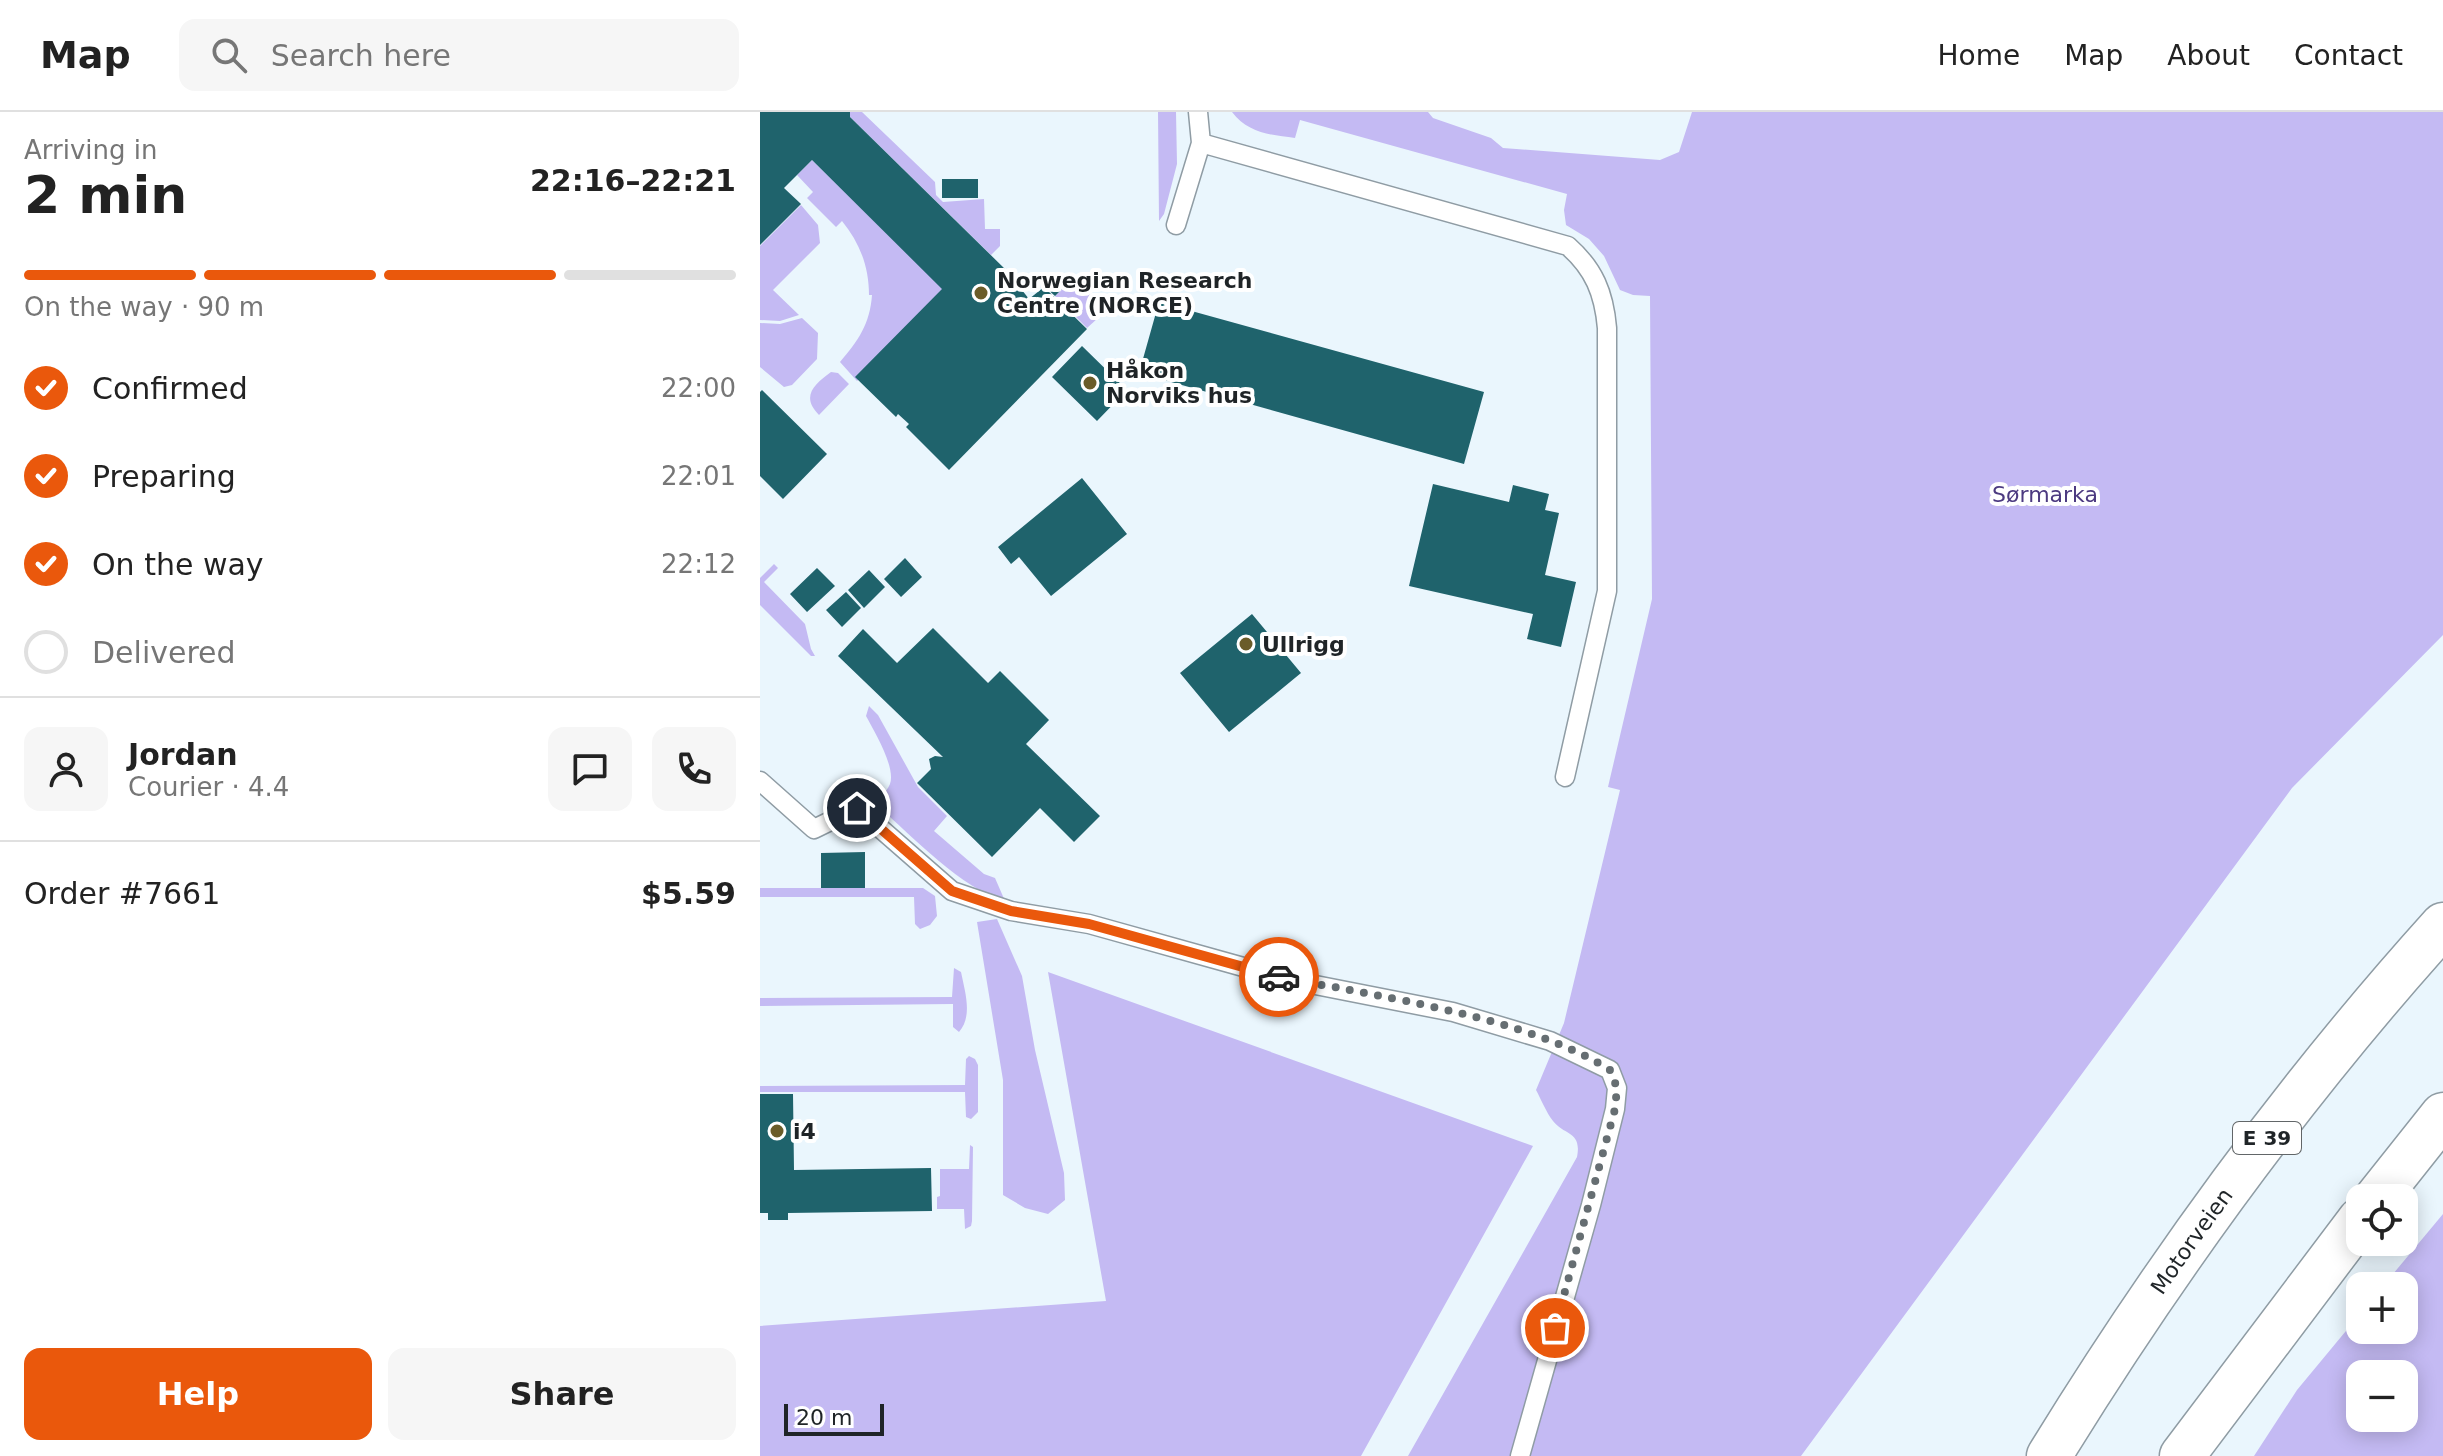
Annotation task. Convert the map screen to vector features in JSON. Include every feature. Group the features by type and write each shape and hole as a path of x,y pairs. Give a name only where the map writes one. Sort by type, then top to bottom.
{"highway":[{"name":"Motorveien","path":"2049,1456 2106,1363 2247,1163 2396,977 2443,925"},
{"path":"2388,1184 2443,1115"},
{"path":"2182,1456 2346,1239"}],"lane":[{"path":"1176,225 1201,143 1198,112"},
{"path":"1201,143 1568,246 1585,262 1600,287 1607,328 1607,591 1565,777"},
{"path":"760,781 814,829 857,808 952,891 1011,911 1089,924 1290,980 1453,1012 1550,1041 1610,1070 1617,1088 1615,1109 1520,1456"}],"green space":[{"path":"849,112 862,112 935,182 936,195 943,202 984,199 985,229 1000,229 1000,246 991,255 850,117"},
{"path":"1158,112 1176,112 1177,164 1164,214 1159,221"},
{"name":"Sørmarka","path":"1232,112 1428,112 1433,118 1491,138 1503,148 1660,160 1679,152 1692,112 2443,112 2443,635 2292,788 1801,1456 1408,1456 1577,1157 1575,1138 1553,1121 1536,1090 1564,1023 1620,790 1608,787 1652,599 1650,296 1620,290 1604,256 1589,239 1566,225 1564,210 1567,194 1300,120 1295,138 1268,134 1252,129"},
{"path":"812,160 945,291 857,381 840,362 862,332 872,295 869,295 862,256 848,229 842,221 836,227 807,198 813,192 797,175"},
{"path":"801,205 818,225 820,243 773,290 799,315 780,321 760,320 760,246"},
{"path":"1070,272 1097,304 1098,318 1087,328 1055,296 1067,284 1063,280"},
{"path":"802,318 818,333 817,359 792,385 784,387 760,367 760,323 780,324"},
{"path":"831,372 838,373 849,384 819,415 813,408 810,396 815,386"},
{"path":"774,564 778,568 764,582 805,624 815,656 811,656 760,605 760,578"},
{"path":"869,706 878,715 918,787 947,816 934,831 984,874 995,878 1005,901 955,874 879,807 891,777 883,749 866,716"},
{"path":"760,888 923,888 935,896 937,916 930,925 920,929 915,924 914,897 760,897"},
{"path":"997,919 1022,976 1035,1050 1064,1173 1065,1200 1048,1214 1025,1208 1003,1195 1003,1080 977,922"},
{"path":"954,968 961,972 967,1004 966,1019 959,1032 953,1027 953,1004 760,1006 760,998 952,997"},
{"path":"1048,972 1533,1146 1361,1456 760,1456 760,1326 1106,1301"},
{"path":"969,1056 978,1065 978,1112 971,1119 966,1117 965,1092 760,1092 760,1086 965,1085 966,1059"},
{"path":"970,1145 973,1147 972,1221 971,1226 965,1229 964,1209 937,1209 937,1197 940,1196 940,1169 969,1169"},
{"path":"2443,1214 2443,1456 2254,1456 2297,1390 2346,1331 2346,1344 2418,1344 2418,1272 2395,1272 2408,1256 2418,1256 2418,1244"}],"building":[{"name":"Norwegian Research Centre (NORCE)","path":"760,112 850,112 850,117 1006,270 1029,299 1044,287 1087,329 949,470 906,427 909,424 898,414 896,417 855,377 942,289 812,160 784,188 801,204 760,245"},
{"path":"942,179 978,179 978,198 942,198"},
{"path":"1058,275 1067,284 1055,296 1046,288"},
{"path":"1159,302 1484,392 1464,464 1139,373"},
{"name":"Håkon Norviks hus","path":"1082,346 1127,390 1097,421 1052,377"},
{"path":"762,390 827,454 783,499 760,476"},
{"path":"1082,478 1127,534 1051,596 1019,557 1011,564 998,547"},
{"path":"1433,484 1509,502 1513,485 1549,494 1545,510 1559,513 1545,575 1576,582 1561,647 1527,639 1533,614 1409,586"},
{"path":"905,558 922,577 901,597 884,579"},
{"path":"817,568 835,586 807,612 790,594"},
{"path":"869,570 885,587 864,608 848,590"},
{"path":"846,592 861,608 842,627 826,610"},
{"name":"Ullrigg","path":"1252,614 1301,673 1229,732 1180,673"},
{"path":"933,628 988,683 1000,671 1049,720 1026,744 1100,816 1074,842 1040,808 992,857 917,783 931,769 929,759 943,757 838,656 863,629 897,663"},
{"path":"865,852 865,888 821,888 821,853"},
{"name":"i4","path":"760,1094 793,1094 794,1170 931,1168 932,1211 788,1213 788,1220 768,1220 768,1213 760,1213"}],"way so far":[{"path":"1279,977 1453,1012 1550,1041 1610,1070 1617,1088 1615,1109 1555,1328"}],"place":[{"name":"Norwegian Research Centre (NORCE)","path":"981,293"},
{"name":"Håkon Norviks hus","path":"1090,383"},
{"name":"Ullrigg","path":"1246,644"},
{"name":"i4","path":"777,1131"}],"route":[{"path":"857,808 952,891 1011,911 1089,924 1279,977"}]}
